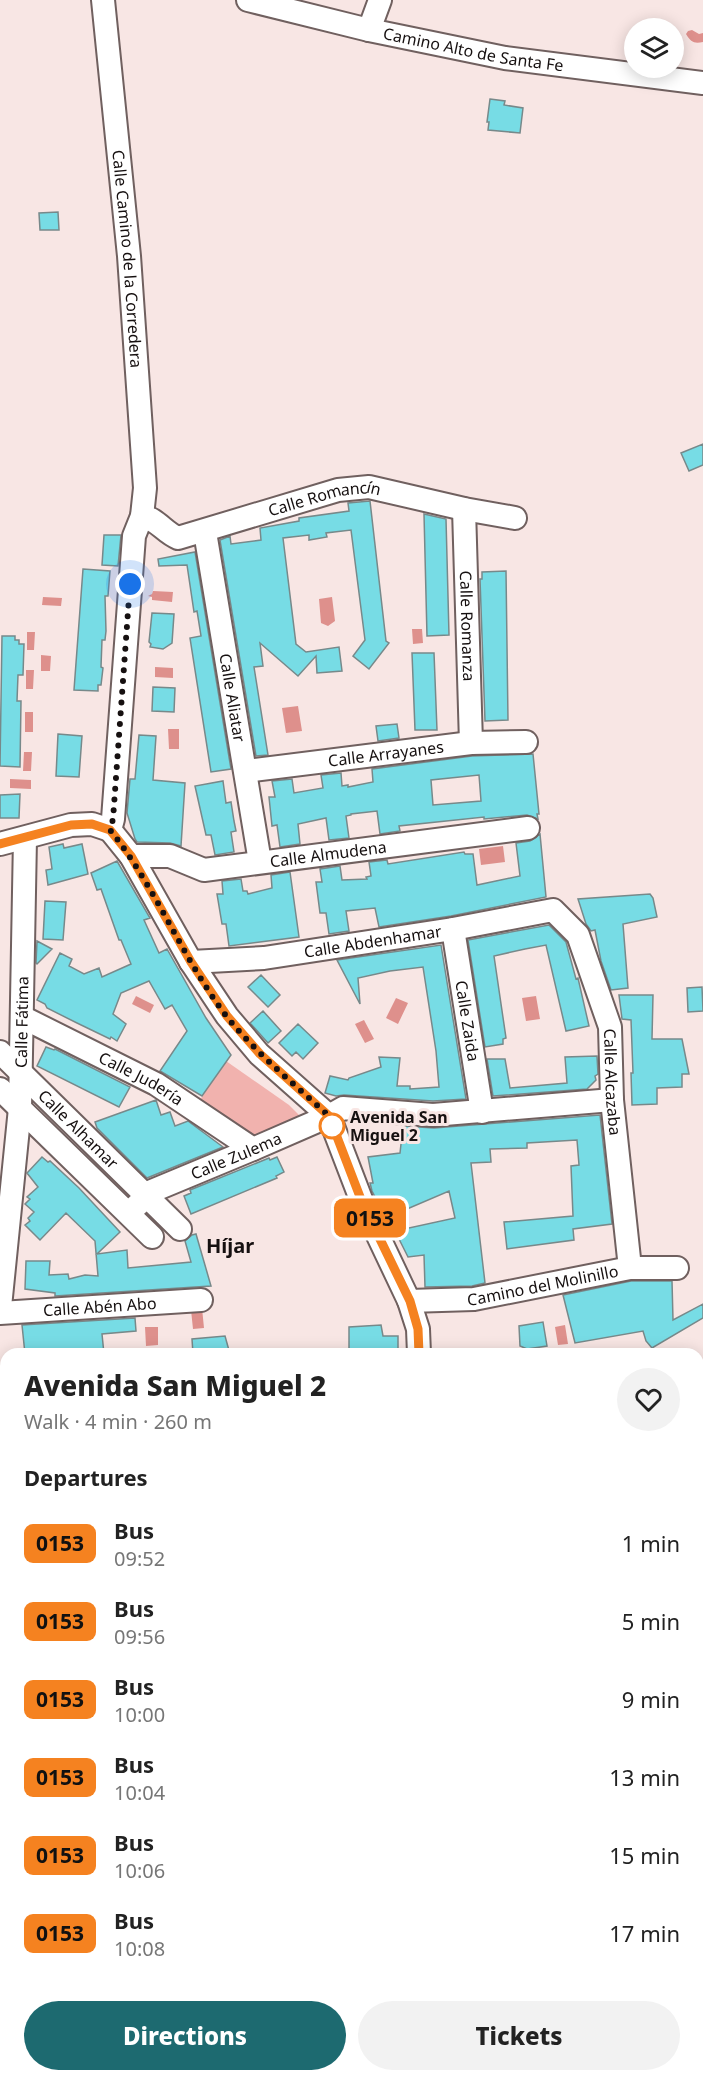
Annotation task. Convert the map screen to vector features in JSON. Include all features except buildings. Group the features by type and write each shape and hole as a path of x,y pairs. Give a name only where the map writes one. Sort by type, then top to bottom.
{"street":[{"name":"Calle Camino de la Corredera","path":"103,0 129,256 145,488 142,516 134,536 113,819 110,830"},
{"name":"Camino Alto de Santa Fe","path":"248,0 369,30 505,58 703,83"},
{"path":"369,30 380,0"},
{"name":"Calle Romancín","path":"142,516 149,517 170,535 178,538 338,490 369,487 515,518"},
{"name":"Calle Romanza","path":"464,509 471,743"},
{"name":"Calle Aliatar","path":"205,531 260,862"},
{"name":"Calle Arrayanes","path":"246,771 471,743 526,742"},
{"path":"0,844 71,825 92,824 110,830 131,856 191,962 227,1016 260,1054 329,1116 362,1202 410,1301 418,1329 419,1348"},
{"name":"Calle Almudena","path":"131,856 170,856 204,870 528,828"},
{"name":"Calle Fátima","path":"0,1307 5,1204 6,1096 22,1073 25,838"},
{"name":"Calle Abdenhamar","path":"191,962 264,958 553,910"},
{"name":"Calle Alcazaba","path":"553,910 578,935 609,1027 612,1100 630,1268"},
{"name":"Calle Zaida","path":"453,928 482,1112"},
{"name":"Calle Judería","path":"22,1017 156,1084 253,1149"},
{"name":"Calle Alhamar","path":"0,1052 180,1229"},
{"name":"Calle Alhamar","path":"6,1096 152,1237"},
{"name":"Calle Zulema","path":"139,1189 152,1191 343,1108 433,1115 612,1100"},
{"path":"122,1206 139,1189"},
{"name":"Camino del Molinillo","path":"410,1301 474,1299 630,1268 677,1268"},
{"name":"Calle Abén Abo","path":"0,1313 201,1300"}],"shaded area":[{"path":"692,30 699,34 703,33 703,42 693,42 690,39 686,34"},
{"path":"153,591 173,592 172,602 152,600 152,597 148,596"},
{"path":"43,597 62,598 61,606 42,605"},
{"path":"332,597 335,621 328,626 321,623 319,599"},
{"path":"412,629 422,629 423,643 413,644"},
{"path":"27,632 35,632 34,650 27,650"},
{"path":"41,655 51,656 50,671 41,671"},
{"path":"155,667 173,668 173,678 155,677"},
{"path":"26,670 34,670 33,689 26,689"},
{"path":"298,706 302,731 286,733 282,708"},
{"path":"25,712 33,712 33,732 25,732"},
{"path":"168,729 179,729 179,749 169,749"},
{"path":"24,752 32,752 31,771 23,771"},
{"path":"10,779 31,780 31,789 10,788"},
{"path":"503,846 505,862 481,865 479,849"},
{"path":"136,996 154,1005 150,1013 132,1004"},
{"path":"536,996 540,1019 526,1021 522,998"},
{"path":"396,998 408,1003 398,1024 386,1018"},
{"path":"364,1020 374,1039 365,1043 355,1024"},
{"path":"226,1061 289,1105 300,1116 254,1137 200,1100"},
{"path":"202,1308 204,1328 193,1329 191,1310"},
{"path":"565,1325 568,1344 558,1345 555,1327"},
{"path":"145,1327 158,1327 158,1345 146,1346"}],"bus line":[{"name":"0153","path":"0,844 71,825 92,824 110,830 131,856 191,962 227,1016 260,1054 329,1116 362,1202 410,1301 418,1329 419,1348"}],"place":[{"name":"Avenida San Miguel 2","path":"332,1126"}],"district":[{"name":"Híjar","path":"230,1246"}],"route":[{"path":"130,584 113,819 110,830 131,856 191,962 227,1016 260,1054 329,1116 332,1126"}]}
